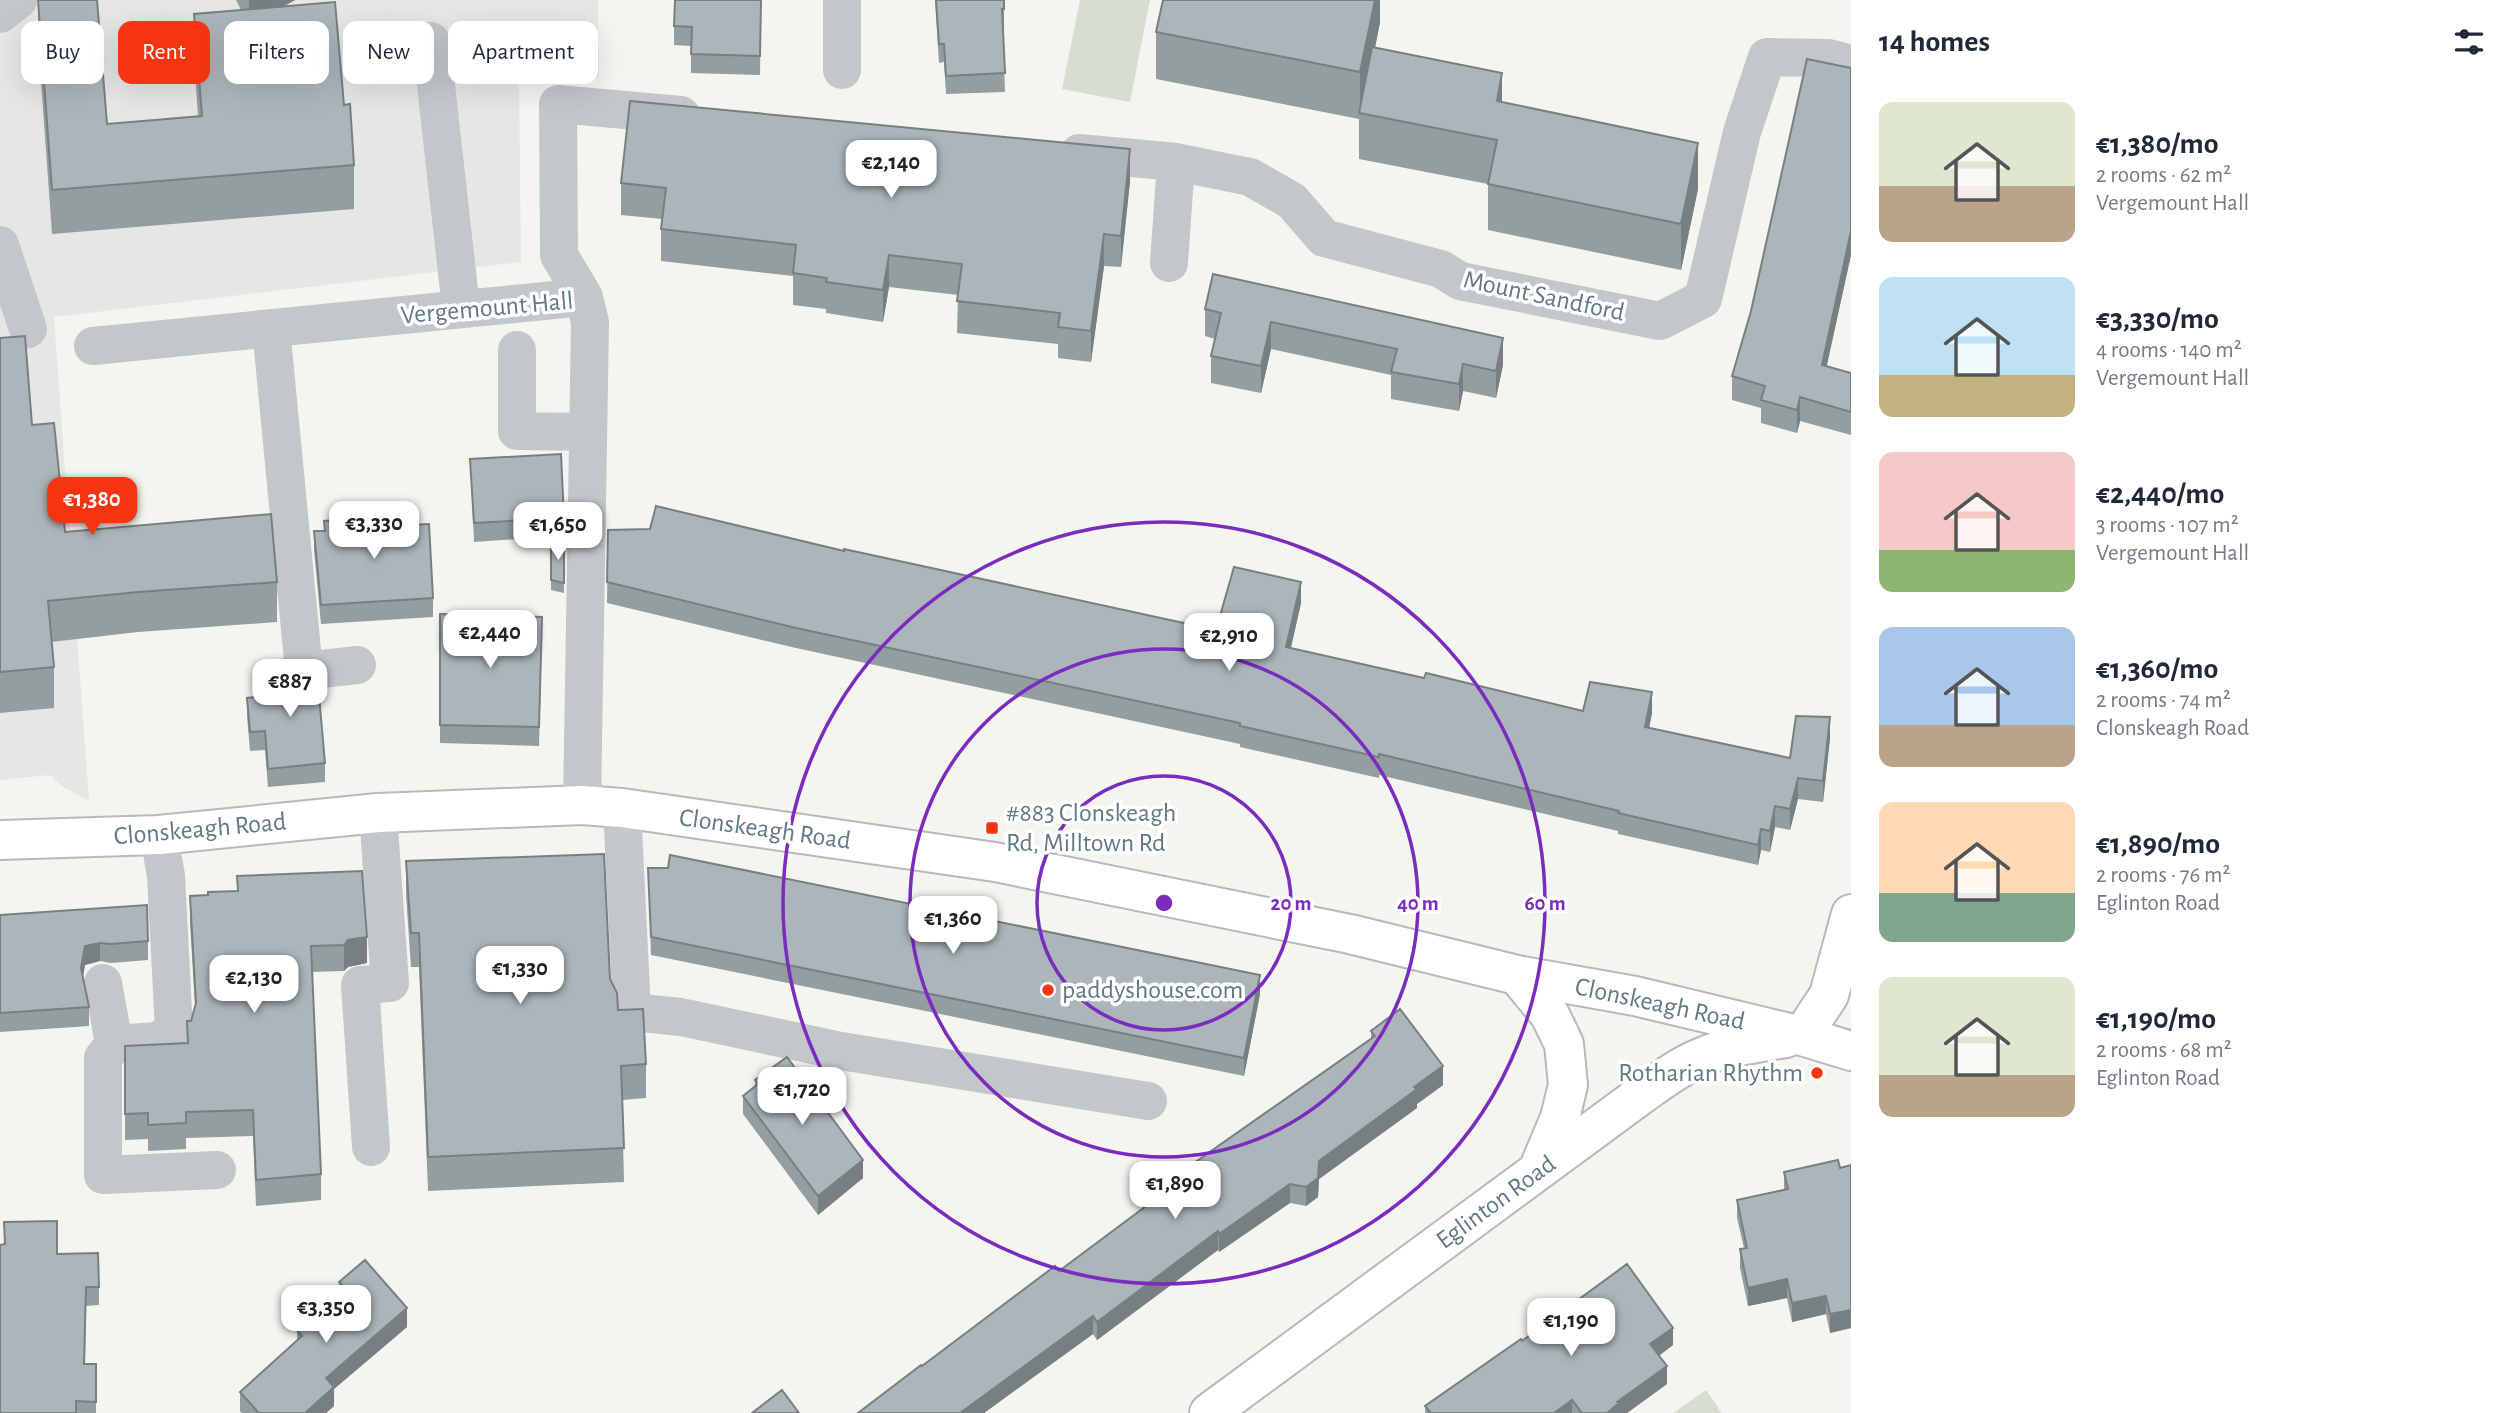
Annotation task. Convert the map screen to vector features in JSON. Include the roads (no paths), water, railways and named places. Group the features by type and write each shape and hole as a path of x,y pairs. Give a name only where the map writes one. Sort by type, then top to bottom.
{"main road":[{"name":"Clonskeagh Road","path":"0,840 159,835 378,813 582,806 622,808 995,862 1350,934 1517,975 1635,996 1802,1036 1851,1051"},
{"path":"1802,1036 1829,995 1851,914"},
{"name":"Clonskeagh Road","path":"1517,975 1550,1015 1564,1044 1568,1086 1560,1118 1537,1172"},
{"name":"Eglinton Road","path":"1209,1413 1638,1097 1700,1058 1744,1045 1802,1036"}],"street":[{"path":"842,0 842,70"},
{"name":"Mount Sandford","path":"1176,162 1250,177 1292,201 1324,238 1441,269 1460,281 1660,321 1703,299 1742,132 1767,57 1829,58 1851,64"},
{"path":"434,68 461,308"},
{"path":"584,297 559,255 558,104 709,118"},
{"path":"1039,149 1176,162 1169,263"},
{"path":"0,245 28,328"},
{"name":"Vergemount Hall","path":"93,346 584,297 590,322 582,806"},
{"path":"271,328 304,671 357,665"},
{"path":"517,350 517,431 588,432"},
{"path":"622,808 632,1012 681,1017 841,1051 1148,1101"},
{"path":"371,1147 359,985 390,984 378,813"},
{"path":"159,835 166,876 174,1030 158,1041 114,1044 103,1058 103,1175 217,1170"},
{"path":"103,983 114,1044"}],"place":[{"name":"#883 Clonskeagh Rd, Milltown Rd","path":"992,828"},
{"name":"paddyshouse.com","path":"1048,990"},
{"name":"Rotharian Rhythm","path":"1817,1073"}]}
